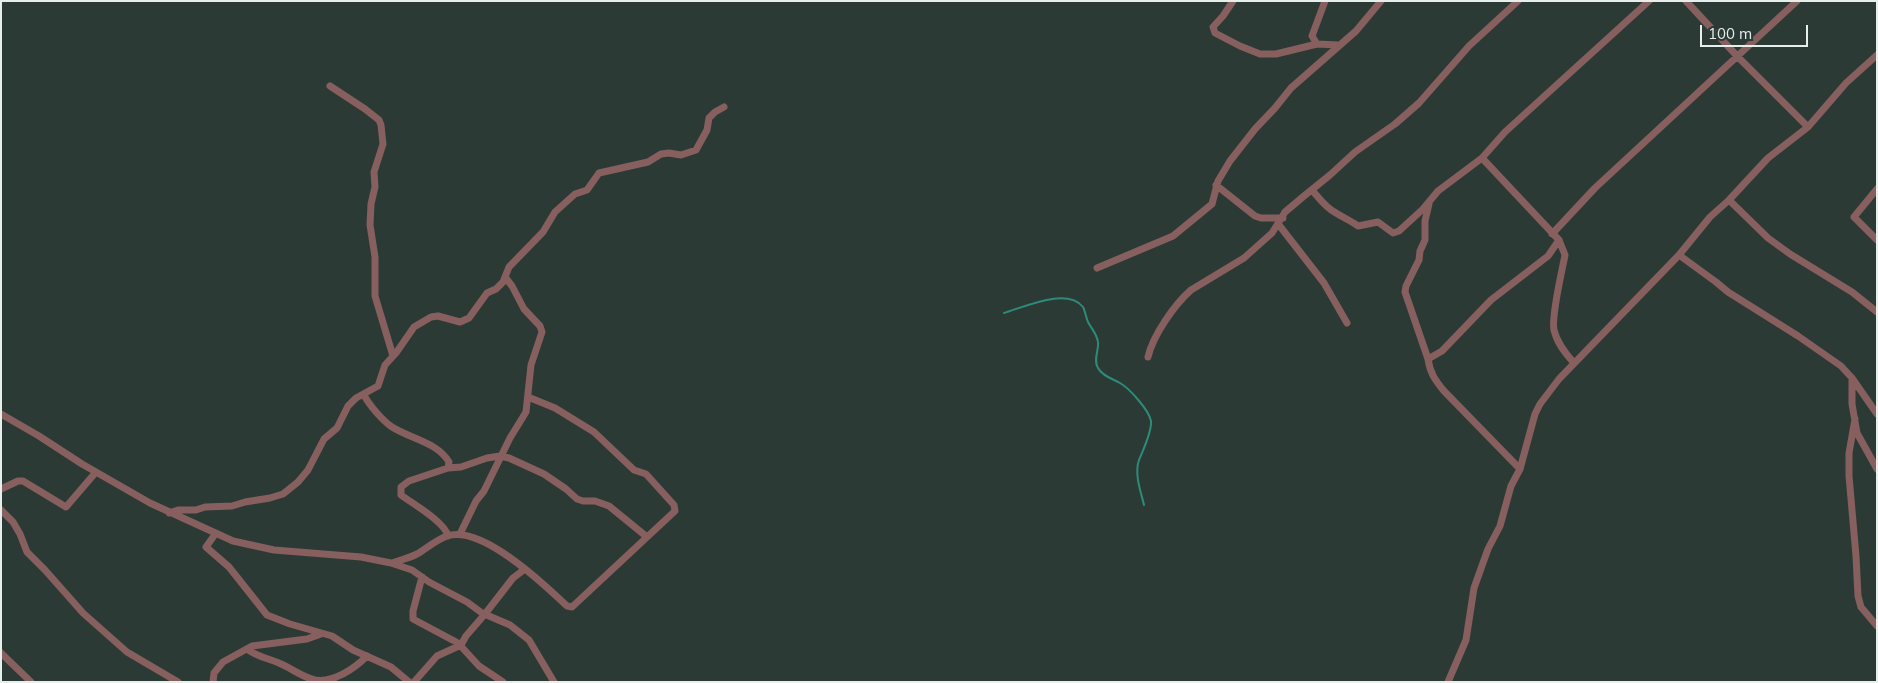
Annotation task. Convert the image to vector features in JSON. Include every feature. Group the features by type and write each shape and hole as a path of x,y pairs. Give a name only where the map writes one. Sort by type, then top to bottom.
{"street":[{"path":"1233,1 1213,27 1213,30 1215,33 1255,53 1266,55 1318,44 1339,45"},
{"path":"1318,44 1312,36 1325,1"},
{"path":"1097,268 1173,236 1212,204 1216,185 1230,161 1259,124 1291,88 1356,31 1381,1"},
{"path":"1148,357 1150,349 1167,319 1184,296 1244,258 1279,225 1285,212 1355,152 1414,108 1469,46 1518,1"},
{"path":"1312,190 1335,213 1347,218 1358,226 1378,222 1393,233 1399,231 1438,191 1482,158 1505,132 1649,1"},
{"path":"1686,1 1738,57 1808,127"},
{"path":"1552,234 1595,188 1797,1"},
{"path":"1448,682 1466,640 1474,588 1488,549 1496,534 1511,486 1520,469 1535,414 1559,379 1679,255 1710,217 1729,200 1768,158 1808,127 1846,83 1877,54"},
{"path":"330,86 365,109 379,120 381,125 383,144 374,172 375,187 371,204 370,228 373,236 375,257 375,296 393,356"},
{"path":"169,513 205,507 230,507 244,502 283,494 298,482 308,470 324,439 337,428 346,408 356,398 378,386 385,365 414,327 431,318 443,316 457,322 466,321 474,313 487,293 498,286 505,277 509,267 543,232 555,212 575,194 587,190 599,173 648,162 661,154 669,152 681,155 696,150 707,130 709,118 724,107"},
{"path":"1482,158 1552,234 1560,240 1565,255 1554,315 1554,330 1562,350 1574,363"},
{"path":"1216,185 1255,216 1260,218 1282,218"},
{"path":"1877,189 1854,217 1877,240"},
{"path":"1729,200 1768,238 1790,254 1852,292 1877,312"},
{"path":"1429,201 1425,221 1425,240 1417,265 1406,286 1405,292 1428,359 1429,370 1434,379 1520,469"},
{"path":"1279,225 1324,283 1348,322"},
{"path":"1428,359 1442,351 1491,300 1548,256 1560,240"},
{"path":"1679,255 1728,292 1828,356 1852,378 1877,414"},
{"path":"460,534 476,500 484,491 500,456 526,412 531,365 542,328 524,309 505,277"},
{"path":"1852,378 1852,404 1857,433 1877,469"},
{"path":"364,395 369,406 392,427 423,441 445,456 449,462 448,468"},
{"path":"391,563 416,554 448,536 460,534 476,537 525,569 567,606 572,606 675,511 674,505 646,474 634,470 594,432 564,413 528,397"},
{"path":"1,414 96,472 169,513 234,541 258,548 361,557 391,563 412,570 485,614 506,623 529,640 554,682"},
{"path":"1855,420 1849,453 1849,476 1858,596 1861,607 1877,626"},
{"path":"448,536 445,528 400,493 401,487 405,483 448,468 461,467 487,458 500,456 519,461 544,474 577,499 594,501 609,506 647,536"},
{"path":"1,489 18,481 23,481 66,507 96,472"},
{"path":"1,510 13,522 27,552 83,613 127,652 178,682"},
{"path":"216,533 206,547 229,567 268,615 332,636 354,650 391,667 406,680"},
{"path":"414,682 437,656 461,645 466,636 513,578 525,569"},
{"path":"422,577 413,611 413,619 461,645 479,666 503,682"},
{"path":"213,682 214,673 218,667 258,644 284,643 307,639 321,633"},
{"path":"247,649 255,655 278,662 318,681 325,681 348,672 367,656"},
{"path":"1,653 31,682"}],"waterway":[{"path":"1004,313 1045,300 1056,299 1076,301 1083,307 1097,339 1096,362 1098,368 1133,394 1143,405 1151,421 1149,436 1139,460 1137,471 1144,505"}]}
